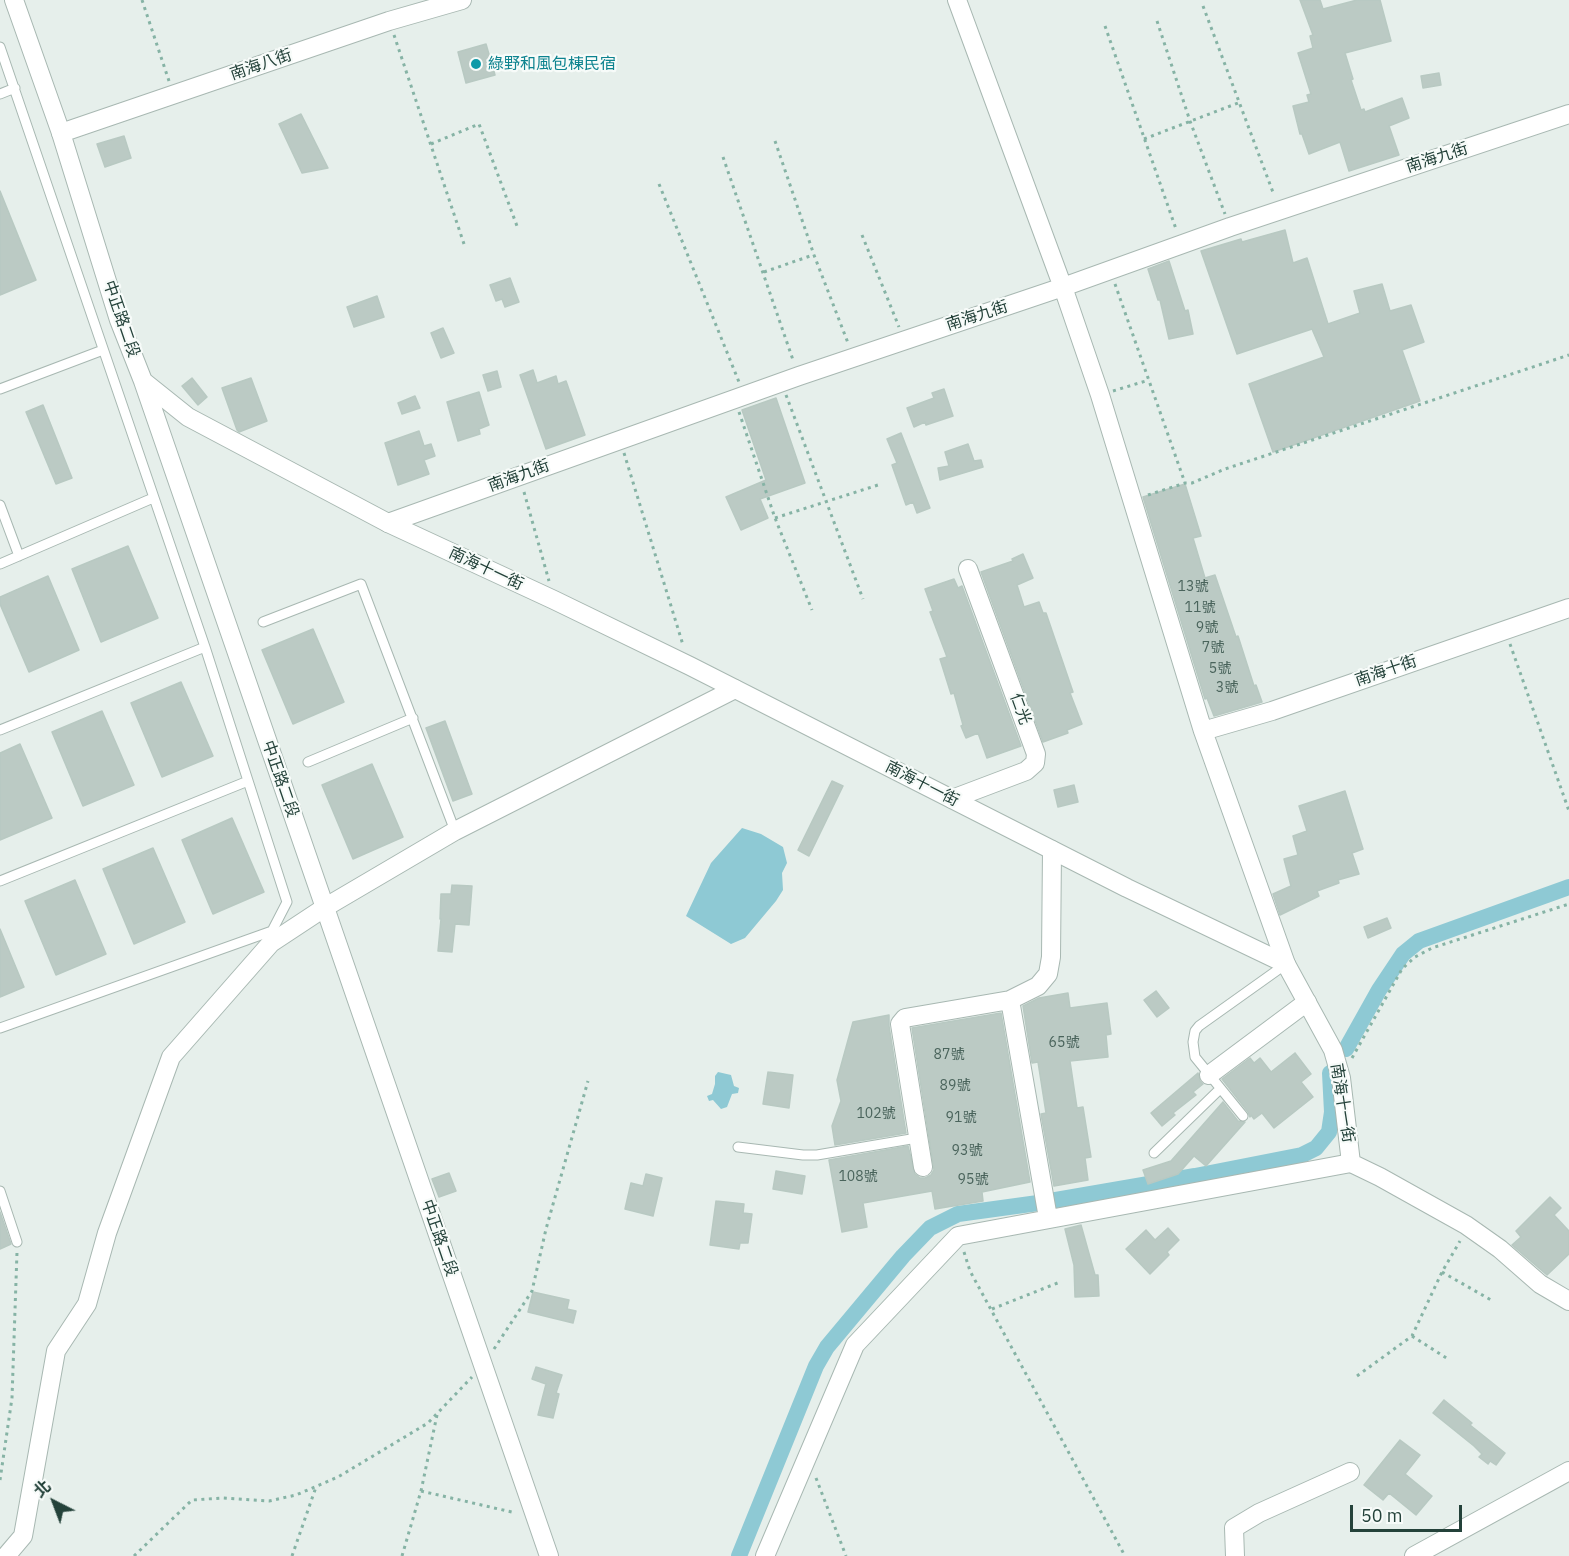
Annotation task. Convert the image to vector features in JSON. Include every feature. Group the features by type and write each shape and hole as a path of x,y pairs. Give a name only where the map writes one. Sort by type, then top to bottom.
{"street":[{"name":"中正路二段","path":"14,0 61,133 119,320 143,381 549,1556"},
{"name":"南海八街","path":"61,133 388,21 462,0"},
{"path":"957,0 1063,287 1100,395 1203,731 1286,964"},
{"name":"南海九街","path":"388,523 799,376 1063,287 1230,227 1569,114"},
{"name":"南海十一街","path":"143,381 188,417 388,523 690,666 1127,888 1286,964 1333,1050 1341,1078 1351,1163 1466,1225 1500,1249 1540,1284 1569,1301"},
{"name":"仁光","path":"952,799 1026,771 1035,763 1036,754 968,569"},
{"name":"南海十街","path":"1203,731 1272,711 1569,608"},
{"path":"6,1556 23,1536 56,1351 87,1304 107,1233 171,1057 271,943 324,908 455,831 735,689"},
{"path":"923,1167 900,1024 905,1018 1010,1000 1038,986 1048,974 1051,957 1052,850"},
{"path":"1010,1000 1048,1218"},
{"path":"1214,1082 1307,1002"},
{"path":"765,1556 855,1345 958,1236 1351,1163"},
{"path":"1414,1556 1569,1471"},
{"path":"1235,1556 1234,1528 1350,1472"}],"lane":[{"path":"0,47 205,647 287,902 272,931 0,1028"},
{"path":"0,94 15,88"},
{"path":"0,389 103,350"},
{"path":"0,564 153,498"},
{"path":"0,505 19,556"},
{"path":"263,622 361,584 455,831"},
{"path":"0,730 205,647"},
{"path":"308,762 413,718"},
{"path":"0,881 248,781"},
{"path":"1243,1116 1196,1057 1193,1042 1195,1031 1286,964"},
{"path":"1154,1153 1214,1082"},
{"path":"738,1147 817,1155 917,1138"},
{"path":"0,1191 17,1242"}],"path":[{"path":"142,0 173,95"},
{"path":"1203,6 1280,210"},
{"path":"388,21 464,244"},
{"path":"1157,21 1190,121 1230,227"},
{"path":"1105,26 1182,245"},
{"path":"1144,139 1239,102"},
{"path":"431,144 479,124 517,226"},
{"path":"775,141 814,255 854,358"},
{"path":"723,157 799,376"},
{"path":"659,184 739,397 775,518 812,610"},
{"path":"862,235 904,340"},
{"path":"764,272 814,255"},
{"path":"1111,270 1185,483"},
{"path":"1131,500 1185,483 1192,483 1225,469 1569,355"},
{"path":"1100,395 1149,380"},
{"path":"782,383 863,599"},
{"path":"620,440 690,666"},
{"path":"518,476 554,600"},
{"path":"775,518 878,485"},
{"path":"1506,631 1569,811"},
{"path":"1341,1078 1402,969 1415,957 1432,948 1569,904"},
{"path":"134,1556 192,1500 222,1498 270,1501 296,1495 348,1471 428,1423 484,1366 532,1291 546,1229 588,1081"},
{"path":"1357,1376 1412,1336 1466,1225"},
{"path":"958,1236 970,1271 1125,1556"},
{"path":"0,1480 12,1398 17,1242"},
{"path":"1442,1272 1491,1300"},
{"path":"992,1309 1060,1282"},
{"path":"1412,1336 1448,1359"},
{"path":"402,1556 421,1491 437,1413"},
{"path":"807,1457 846,1556"},
{"path":"292,1556 316,1487"},
{"path":"421,1491 536,1517"}],"water":[{"path":"742,828 761,834 783,847 787,863 782,873 783,890 776,901 745,938 731,944 686,916 711,863"},
{"path":"718,1072 731,1075 734,1086 739,1088 738,1093 732,1094 727,1107 721,1109 713,1100 709,1101 707,1096 712,1094 715,1076"}],"building":[{"path":"1300,0 1320,0 1323,9 1357,0 1380,0 1391,41 1345,53 1361,110 1364,109 1365,112 1402,98 1409,118 1389,126 1399,155 1349,171 1340,142 1309,154 1302,134 1300,134 1293,106 1309,102 1307,95 1311,94 1298,53 1313,48 1310,36 1313,35"},
{"name":"綠野和風包棟民宿","path":"486,44 495,75 466,83 458,52"},
{"path":"1439,73 1441,85 1423,88 1421,76"},
{"path":"301,114 328,168 302,173 279,124"},
{"path":"124,136 131,158 105,167 97,144"},
{"path":"0,191 36,280 0,295"},
{"path":"1285,230 1293,263 1307,258 1328,324 1360,313 1354,291 1382,284 1390,311 1411,305 1424,342 1402,350 1420,401 1273,452 1249,384 1324,357 1312,329 1237,354 1201,251 1241,239 1242,242"},
{"path":"1169,261 1185,311 1188,310 1193,334 1169,339 1160,300 1158,300 1148,269"},
{"path":"510,278 519,302 505,307 502,299 496,301 490,285"},
{"path":"377,296 384,317 354,327 347,307"},
{"path":"443,328 454,353 441,358 431,333"},
{"path":"533,370 537,383 556,376 558,384 566,381 585,435 546,449 520,375"},
{"path":"497,371 501,387 488,391 483,375"},
{"path":"192,378 207,397 198,405 182,386"},
{"path":"251,378 267,421 239,432 222,388"},
{"path":"944,389 953,416 926,425 925,422 914,427 907,408 934,398 932,393"},
{"path":"479,392 489,425 479,429 480,434 458,441 447,402"},
{"path":"415,396 420,408 402,414 398,403"},
{"path":"776,398 805,483 760,499 768,518 741,530 726,497 766,480 742,410"},
{"path":"43,405 72,478 56,484 26,412"},
{"path":"419,431 424,446 431,444 435,456 424,460 429,474 398,485 385,443"},
{"path":"901,433 930,508 917,513 913,502 906,505 892,465 897,463 887,439"},
{"path":"968,444 974,461 981,460 983,467 940,480 938,468 949,466 945,452"},
{"path":"1185,484 1201,536 1193,538 1205,578 1215,575 1254,686 1256,685 1262,702 1214,716 1207,698 1205,699 1143,497"},
{"path":"128,546 158,618 101,642 72,569"},
{"path":"1023,554 1033,578 1017,585 1024,607 1039,602 1043,613 1046,613 1073,692 1070,693 1082,724 1067,730 1068,733 1043,742 981,572 1013,561 1012,559"},
{"path":"48,576 79,650 29,672 0,604 0,597"},
{"path":"954,579 958,588 962,586 1021,746 987,758 978,733 966,738 961,726 963,725 954,693 951,694 940,659 947,657 930,612 933,611 925,589"},
{"path":"313,629 344,702 293,724 262,650"},
{"path":"181,682 213,756 162,777 131,703"},
{"path":"102,711 134,785 83,806 52,732"},
{"path":"445,721 472,794 453,801 426,728"},
{"path":"20,744 52,818 0,840 0,753"},
{"path":"372,764 403,837 353,859 322,785"},
{"path":"832,781 843,786 809,856 798,850"},
{"path":"1074,785 1078,802 1058,807 1054,790"},
{"path":"1345,791 1363,849 1352,853 1359,874 1338,880 1339,883 1317,891 1319,896 1280,915 1273,894 1291,886 1284,859 1298,855 1293,836 1307,831 1299,806"},
{"path":"232,818 264,892 213,914 182,840"},
{"path":"153,848 185,922 134,944 103,869"},
{"path":"75,880 106,954 56,975 25,901"},
{"path":"452,885 472,886 469,925 455,924 452,952 438,951 441,894 451,894"},
{"path":"1387,918 1391,928 1368,938 1364,927"},
{"path":"0,929 24,987 0,997"},
{"path":"1156,991 1169,1008 1157,1017 1144,1000"},
{"path":"1068,993 1070,1008 1107,1003 1111,1034 1106,1035 1108,1057 1070,1061 1077,1108 1083,1107 1091,1157 1085,1158 1088,1180 1054,1186 1041,1114 1046,1113 1038,1062 1032,1063 1023,1006 1039,998"},
{"path":"1001,1013 1030,1182 982,1192 983,1201 935,1209 932,1191 863,1203 867,1227 842,1232 829,1160 908,1146 915,1174 920,1178 925,1178 934,1170 912,1028"},
{"path":"889,1015 906,1133 835,1145 832,1126 841,1101 837,1080 853,1022"},
{"path":"1295,1053 1311,1074 1301,1082 1313,1097 1274,1128 1262,1113 1254,1119 1251,1115 1250,1117 1222,1079 1250,1058 1254,1063 1260,1058 1271,1072"},
{"path":"768,1072 793,1075 789,1108 763,1104"},
{"path":"1198,1073 1203,1084 1193,1092 1196,1095 1173,1113 1175,1115 1162,1126 1151,1113"},
{"path":"1223,1102 1238,1121 1245,1122 1206,1166 1194,1156 1178,1174 1148,1184 1143,1170 1171,1161"},
{"path":"776,1171 805,1176 802,1194 773,1189"},
{"path":"449,1173 456,1191 439,1197 432,1179"},
{"path":"646,1174 662,1178 653,1216 625,1209 631,1183 643,1186"},
{"path":"1550,1197 1561,1208 1554,1215 1569,1231 1569,1254 1547,1275 1512,1245 1521,1237 1516,1231"},
{"path":"716,1201 744,1204 743,1213 752,1214 748,1243 740,1243 739,1249 710,1245"},
{"path":"0,1212 11,1244 0,1249"},
{"path":"1081,1225 1095,1275 1098,1275 1099,1296 1075,1297 1074,1265 1065,1229"},
{"path":"1168,1228 1179,1240 1167,1252 1169,1255 1150,1274 1126,1249 1146,1230 1155,1240"},
{"path":"533,1292 569,1300 567,1309 576,1311 573,1323 528,1312"},
{"path":"536,1367 562,1375 556,1393 559,1394 553,1418 538,1415 546,1384 532,1379"},
{"path":"1444,1400 1472,1423 1470,1425 1505,1453 1496,1465 1490,1461 1488,1464 1479,1457 1482,1454 1474,1446 1433,1413"},
{"path":"1400,1440 1420,1455 1405,1474 1432,1496 1416,1515 1389,1493 1383,1500 1364,1485"}],"waterway":[{"path":"1346,1049 1379,990 1403,954 1419,941 1569,887"},
{"path":"1050,1201 1302,1155 1316,1148 1329,1132 1332,1112 1330,1073"},
{"path":"739,1556 816,1366 827,1347 903,1256 930,1228 958,1214 1038,1203"}],"place":[{"name":"綠野和風包棟民宿","path":"476,64"}]}
